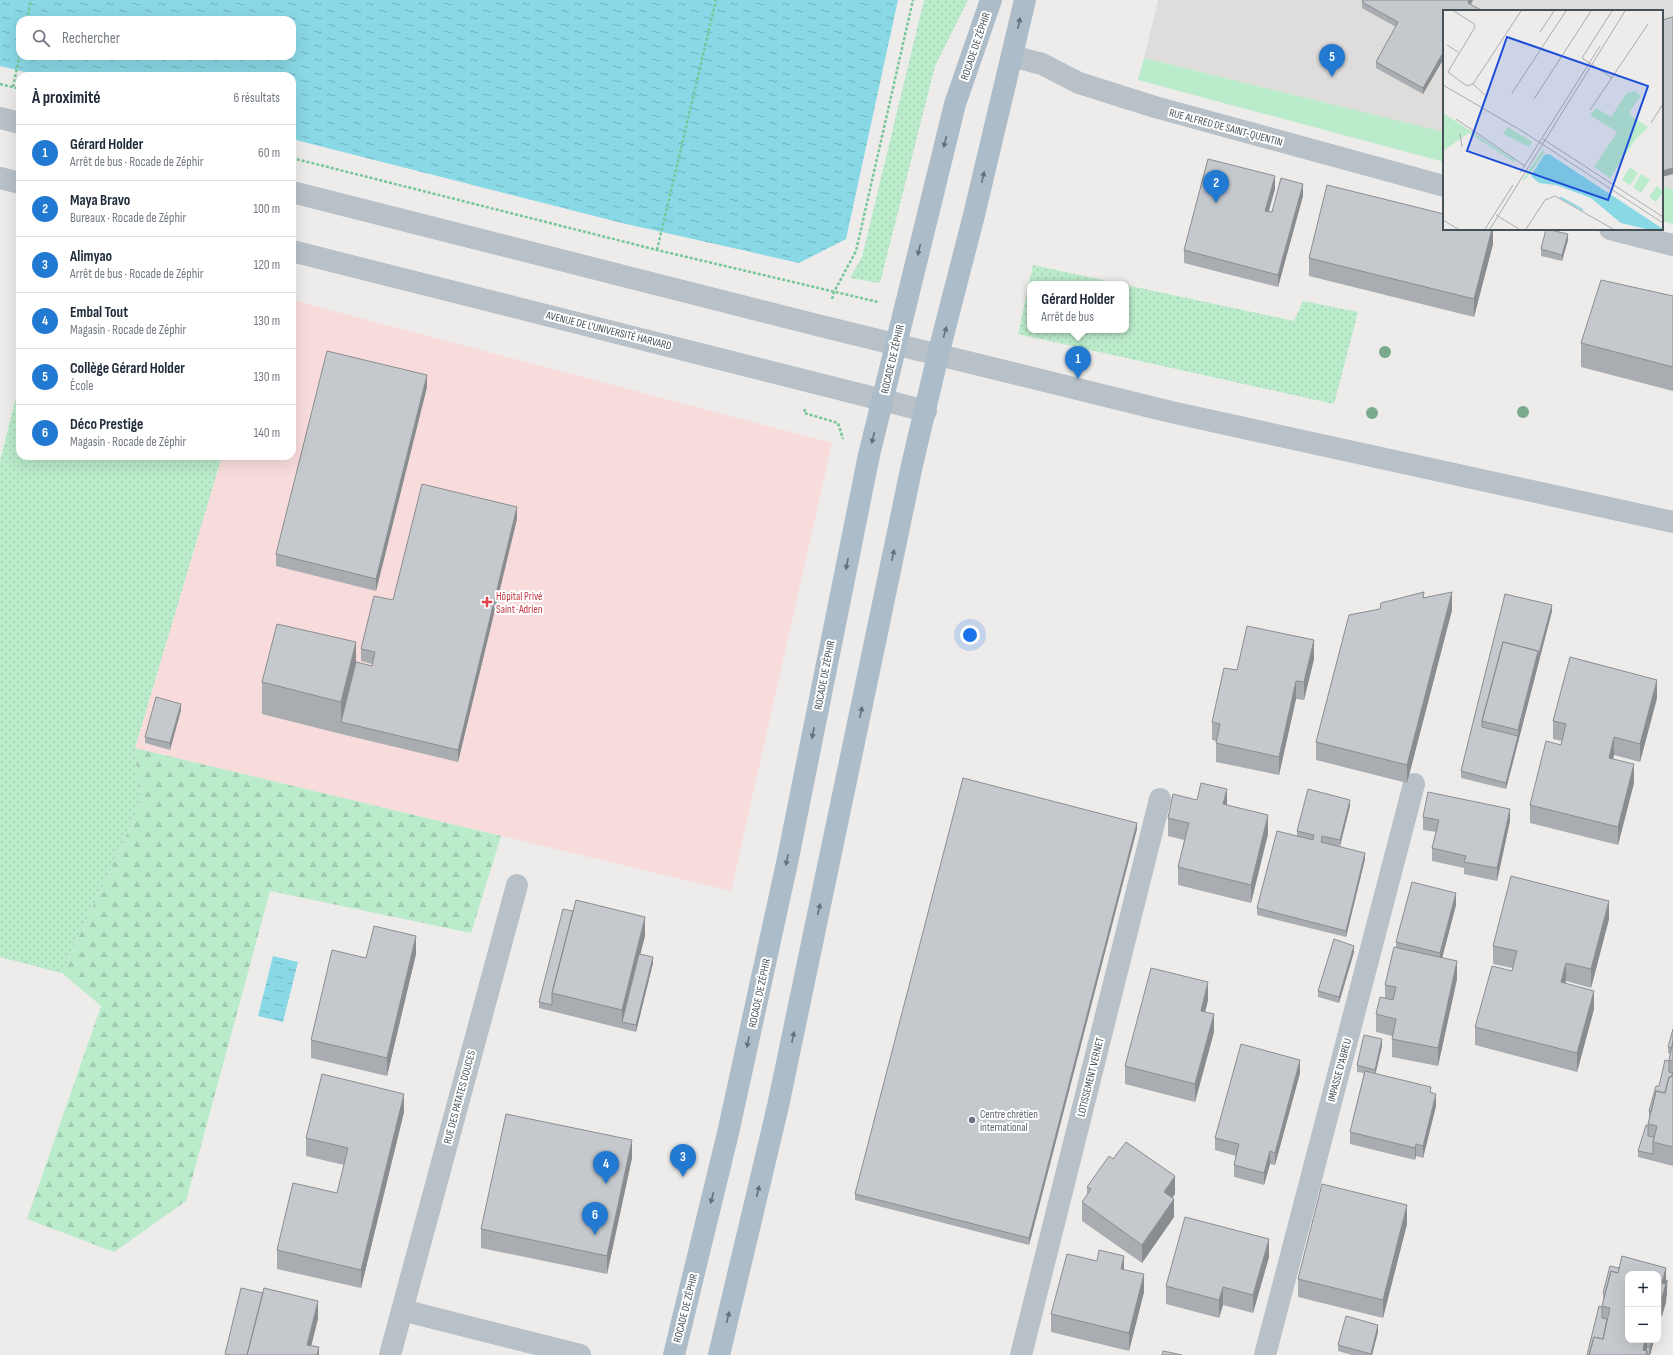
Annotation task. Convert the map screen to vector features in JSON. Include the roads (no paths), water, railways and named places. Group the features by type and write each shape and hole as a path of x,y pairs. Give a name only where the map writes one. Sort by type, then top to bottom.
{"main road":[{"name":"ROCADE DE ZÉPHIR","path":"674,1355 728,1133 785,870 867,462 955,104 991,0"},
{"path":"719,1355 778,1106 912,465 1012,56 1024,0"}],"street":[{"name":"RUE ALFRED DE SAINT-QUENTIN","path":"1012,56 1042,64 1079,83 1155,107 1443,186"},
{"path":"0,118 16,122"},
{"path":"0,178 16,182"},
{"path":"296,193 896,345 1170,412 1673,522"},
{"path":"1614,230 1673,245"},
{"name":"AVENUE DE L'UNIVERSITÉ HARVARD","path":"296,252 926,411"},
{"name":"IMPASSE D'ABREU","path":"1265,1355 1414,784"},
{"name":"LOTISSEMENT VERNET","path":"1021,1355 1160,799"},
{"name":"RUE DES PATATES DOUCES","path":"390,1355 517,884"},
{"path":"402,1310 580,1355"}],"water":[{"path":"0,0 898,0 846,239 799,263 622,223 296,140 296,72 25,72 0,66"},
{"path":"273,956 298,962 283,1022 258,1016"}],"place":[{"name":"Collège Gérard Holder","path":"1332,77"},
{"name":"Maya Bravo","path":"1216,203"},
{"name":"Gérard Holder","path":"1078,379"},
{"name":"Hôpital Privé Saint-Adrien","path":"487,602"},
{"name":"Centre chrétien international","path":"972,1120"},
{"name":"Alimyao","path":"683,1177"},
{"name":"Embal Tout","path":"606,1184"},
{"name":"Déco Prestige","path":"595,1235"}]}
